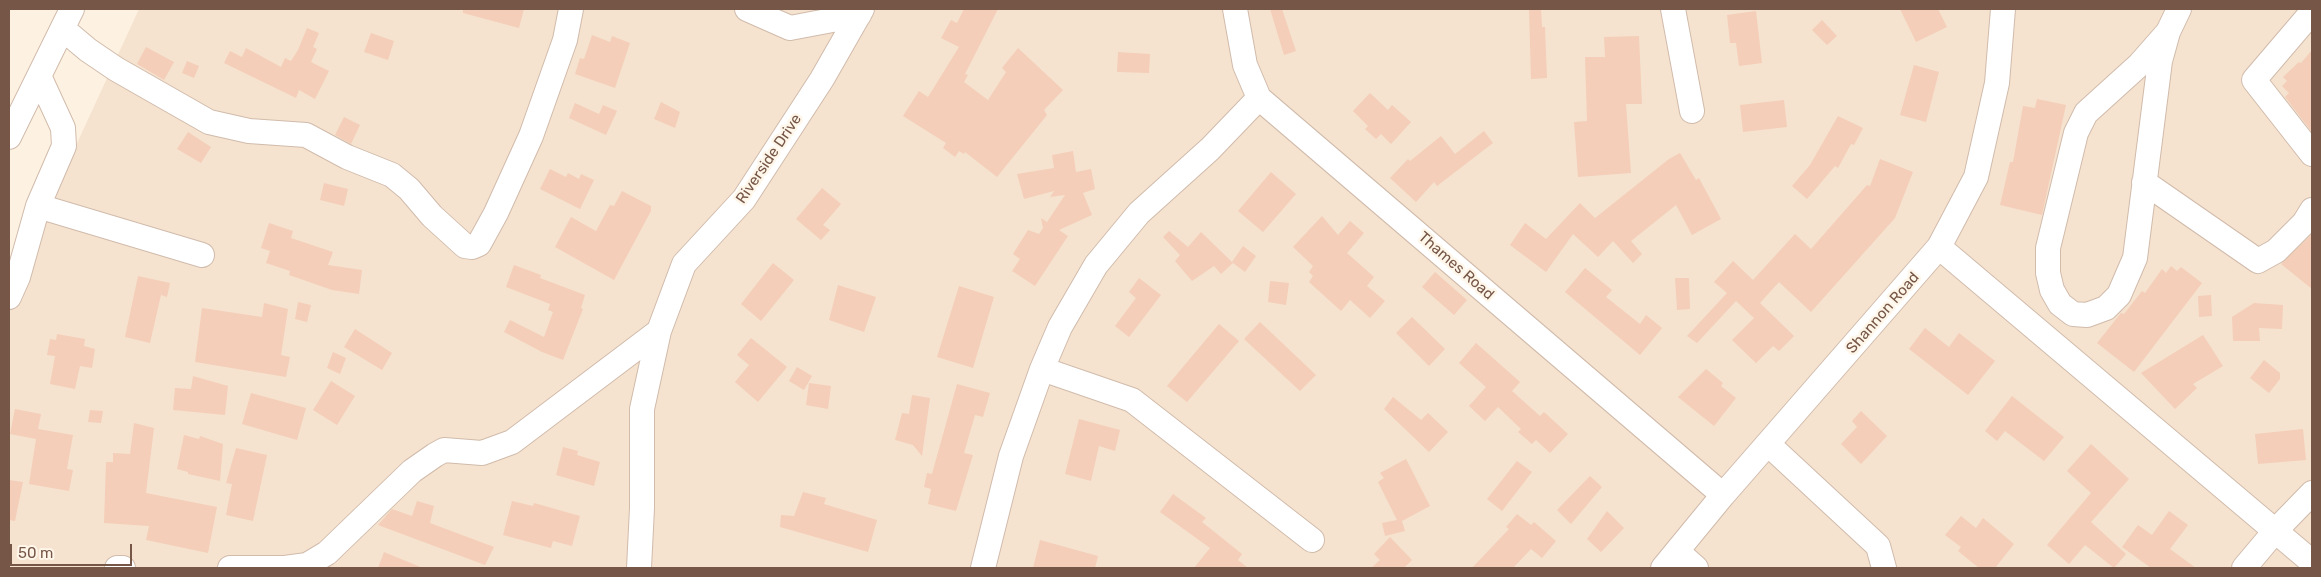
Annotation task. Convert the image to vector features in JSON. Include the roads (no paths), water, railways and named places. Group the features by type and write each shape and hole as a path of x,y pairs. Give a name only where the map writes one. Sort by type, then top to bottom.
{"street":[{"path":"68,19 88,50 116,70 209,122 249,131 306,135 346,157 392,175 409,189 432,216 465,246 472,248 479,244 496,214 531,136 565,40 571,9"},
{"path":"747,9 790,28 861,12"},
{"name":"Thames Road","path":"1235,9 1246,64 1259,98 1723,494"},
{"path":"1673,9 1692,111"},
{"name":"Shannon Road","path":"1670,560 1723,494 1939,248 1976,177 1997,83 2003,9"},
{"path":"2168,32 2139,65 2086,113 2076,133 2048,248 2048,273 2052,290 2060,304 2073,314 2087,315 2106,308 2119,295 2135,258 2160,62 2168,32 2179,9"},
{"name":"Riverside Drive","path":"639,568 642,508 642,410 659,330 684,264 744,199 822,79 861,12"},
{"path":"2312,12 2254,80 2312,154"},
{"path":"9,136 40,78 68,19"},
{"path":"9,297 18,276 38,206 64,146 63,128 40,78"},
{"path":"983,568 1011,456 1042,370 1060,327 1102,258 1139,213 1210,149 1259,98"},
{"path":"2144,182 2258,261 2276,251 2304,223 2312,210"},
{"path":"38,206 202,255"},
{"path":"1939,248 2312,562"},
{"path":"230,568 285,568 307,565 327,553 412,471 435,454 444,450 482,453 512,442 659,330"},
{"path":"1042,370 1103,388 1132,400 1312,540"},
{"path":"1768,444 1878,546 1884,568"},
{"path":"2244,568 2276,530 2312,493"},
{"path":"1670,560 1696,568"},
{"path":"117,568 124,568"}]}
